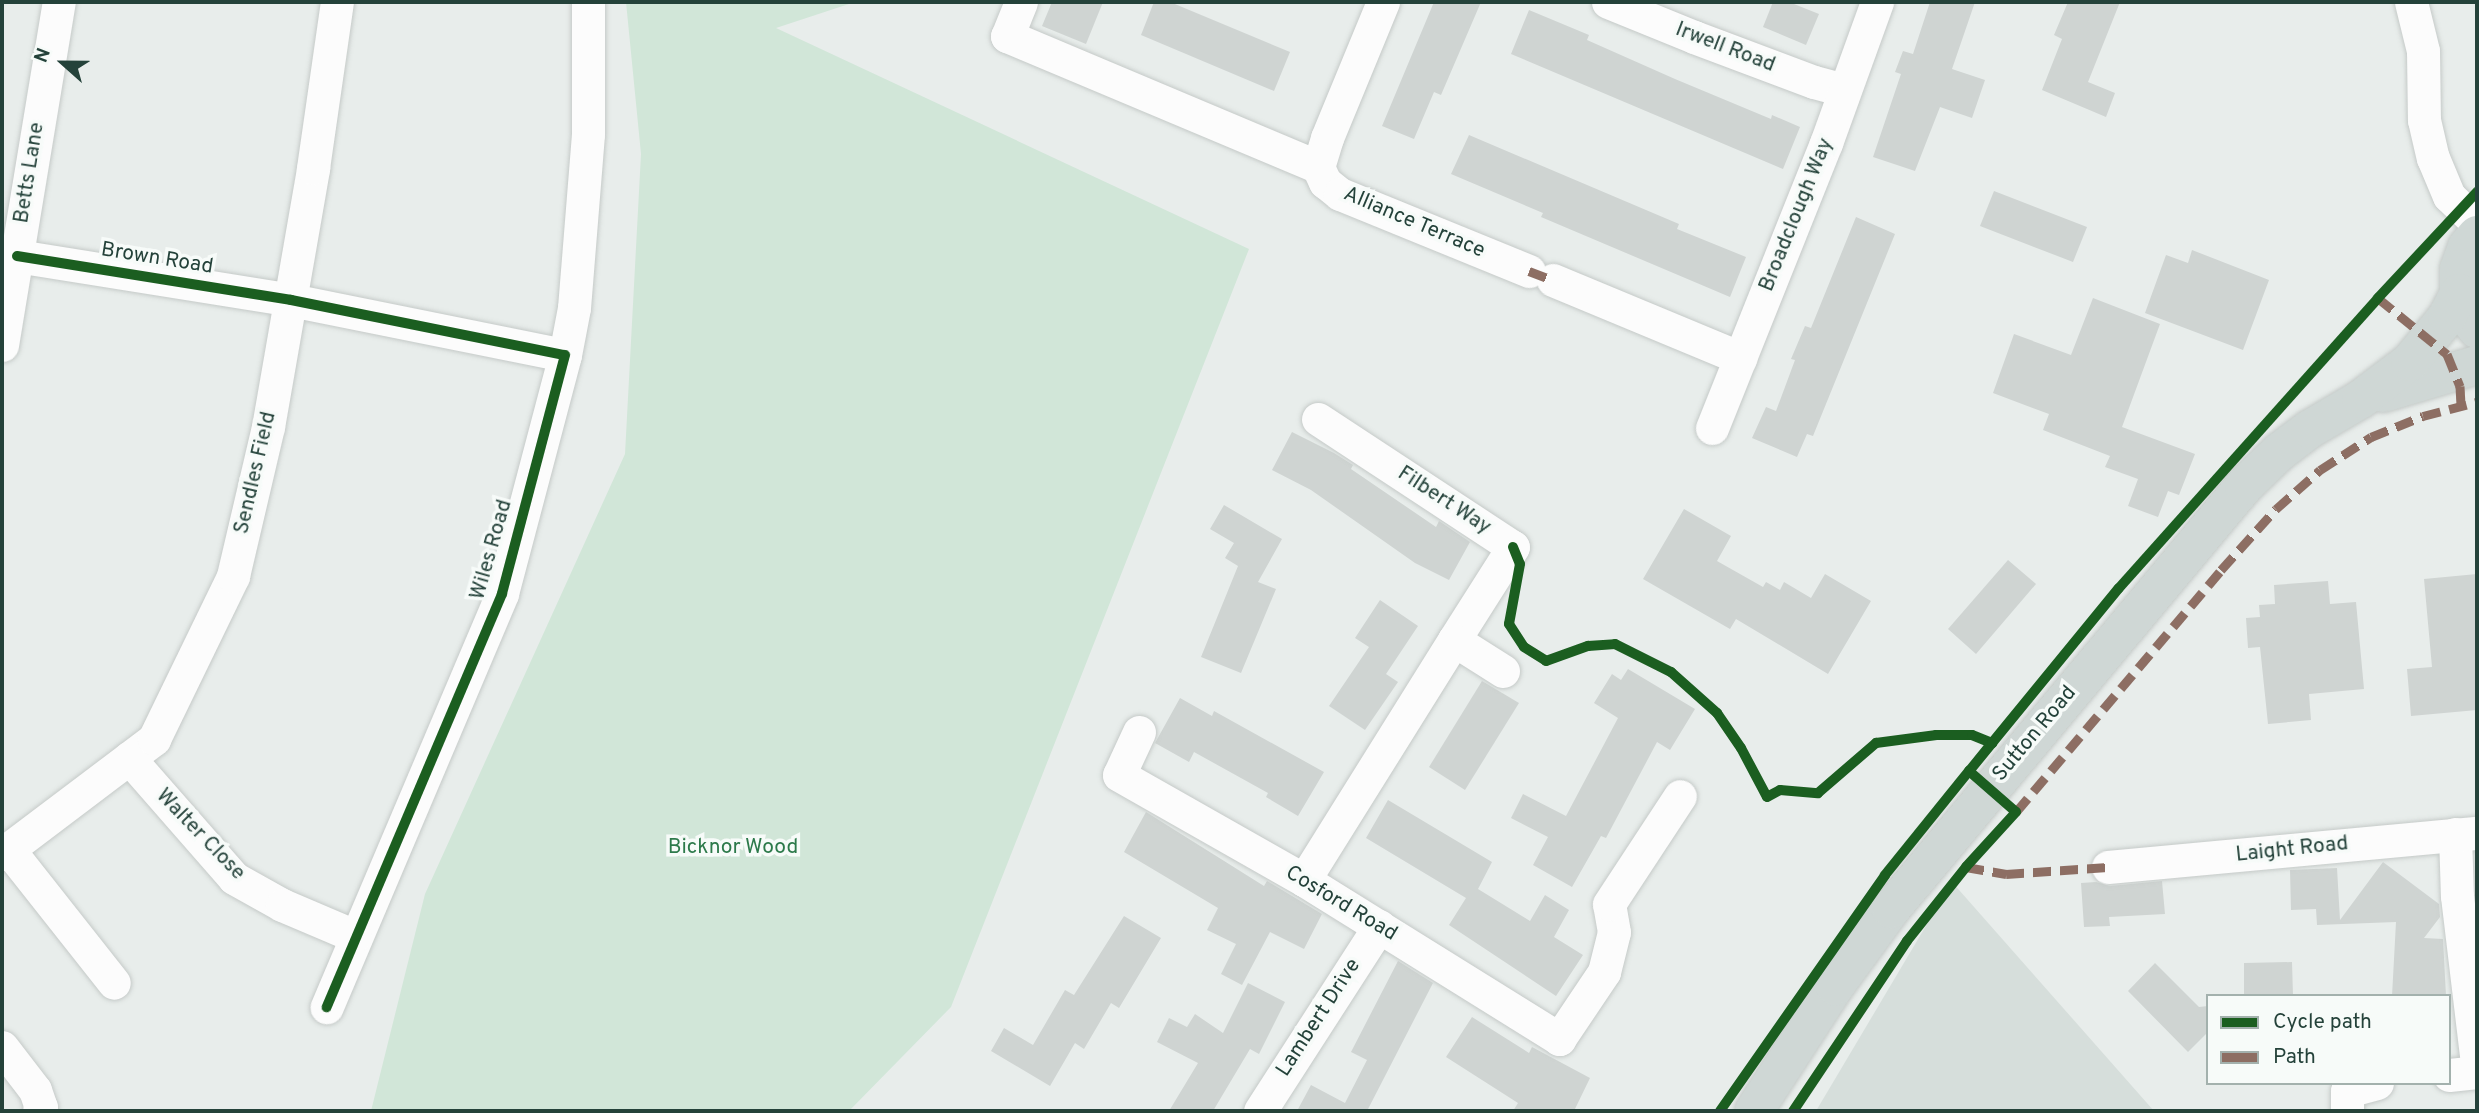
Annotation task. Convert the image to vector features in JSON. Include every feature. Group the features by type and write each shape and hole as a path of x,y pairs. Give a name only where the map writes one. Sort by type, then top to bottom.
{"main road":[{"name":"Sutton Road","path":"1754,1111 1835,986 1891,909 2244,486 2278,453 2309,429 2361,399 2410,362 2427,344 2448,317 2459,293 2459,269 2468,247 2473,223"},
{"path":"2459,293 2466,315 2477,329"},
{"name":"Sutton Road","path":"2361,399 2477,365"}],"street":[{"name":"Betts Lane","path":"2,345 59,2"},
{"name":"Sendles Field","path":"5,852 154,739 233,576 268,427 291,300 337,2"},
{"name":"Wiles Road","path":"327,1007 502,594 565,355 574,308 588,134 588,2"},
{"path":"1021,2 1007,37 1318,167 1382,2"},
{"name":"Irwell Road","path":"1608,2 1730,51 1844,90"},
{"name":"Broadclough Way","path":"1712,428 1826,143 1878,2"},
{"path":"2411,2 2423,51 2424,120 2433,158 2449,196 2473,223"},
{"name":"Alliance Terrace","path":"1318,167 1325,182 1340,194 1741,358"},
{"name":"Brown Road","path":"17,256 291,300"},
{"path":"291,300 565,355"},
{"name":"Filbert Way","path":"1304,880 1513,547 1318,419"},
{"path":"1454,640 1503,671"},
{"name":"Cosford Road","path":"1139,732 1119,775 1304,880 1559,1040 1604,972 1614,932 1609,904 1680,796"},
{"name":"Walter Close","path":"130,758 234,878 282,905 355,936"},
{"path":"2466,833 2457,896 2477,1063"},
{"name":"Laight Road","path":"2108,867 2466,833"},
{"path":"5,852 114,983"},
{"name":"Lambert Drive","path":"1260,1111 1378,926"},
{"path":"2,1047 35,1090 44,1110"},
{"path":"2451,1074 2477,1072"}],"shaded area":[{"path":"1952,882 2154,1111 1816,1111"}],"green space":[{"name":"Bicknor Wood","path":"626,2 855,2 776,28 1249,249 951,1007 849,1111 371,1111 425,894 625,454 641,154"}],"building":[{"path":"1052,2 1103,2 1086,44 1042,26"},
{"path":"1154,2 1170,2 1290,52 1274,91 1141,35"},
{"path":"1434,2 1481,2 1441,95 1434,92 1414,139 1382,126"},
{"path":"1773,2 1789,2 1819,14 1806,45 1763,27"},
{"path":"1930,2 1975,2 1952,69 1985,80 1972,118 1940,107 1915,171 1873,157 1901,74 1895,72 1903,51 1913,54"},
{"path":"2068,2 2120,2 2088,82 2115,93 2106,117 2042,90 2062,39 2054,35"},
{"path":"1529,10 1589,35 1587,40 1675,79 1771,119 1772,115 1800,127 1783,169 1511,54"},
{"path":"1469,135 1679,224 1677,229 1746,257 1730,297 1541,217 1543,213 1451,174"},
{"path":"1994,191 2087,227 2073,262 1980,226"},
{"path":"1856,217 1895,234 1813,436 1807,434 1797,457 1752,438 1766,407 1776,411 1795,360 1791,359 1805,326 1811,328"},
{"path":"2192,250 2269,280 2243,350 2145,313 2166,255 2188,263"},
{"path":"2093,298 2160,324 2122,427 2195,454 2179,495 2168,491 2158,517 2128,506 2138,479 2105,467 2110,456 2043,430 2049,414 1993,393 2014,334 2071,355"},
{"path":"1292,432 1353,465 1351,469 1436,527 1439,521 1470,542 1449,580 1415,563 1311,490 1272,470"},
{"path":"1224,505 1282,539 1258,582 1276,589 1241,673 1201,657 1238,566 1225,558 1234,543 1210,529"},
{"path":"1684,509 1731,536 1717,561 1763,587 1766,582 1780,590 1784,582 1811,598 1825,574 1871,601 1828,674 1736,619 1730,629 1643,579"},
{"path":"2008,560 2036,584 1976,654 1948,629"},
{"path":"2477,574 2477,710 2411,716 2407,669 2432,667 2424,579"},
{"path":"2328,581 2330,604 2356,602 2364,689 2309,694 2311,720 2268,724 2260,647 2248,648 2246,618 2260,617 2259,605 2275,604 2274,585"},
{"path":"1380,600 1418,626 1386,674 1398,682 1365,730 1329,706 1369,647 1355,638"},
{"path":"1628,669 1695,709 1670,750 1657,742 1606,838 1601,836 1572,887 1533,865 1548,837 1511,818 1523,794 1566,816 1618,718 1594,703 1612,674 1621,680"},
{"path":"1482,681 1519,703 1465,790 1429,767"},
{"path":"1180,698 1212,716 1214,711 1324,772 1298,816 1266,797 1268,793 1194,752 1189,762 1155,743"},
{"path":"1388,800 1492,862 1478,889 1530,921 1545,895 1569,910 1554,937 1583,955 1556,996 1449,925 1466,898 1366,838"},
{"path":"1146,812 1264,886 1267,881 1322,914 1304,949 1270,932 1242,985 1221,974 1236,944 1207,930 1218,908 1124,852"},
{"path":"2383,862 2439,904 2440,917 2424,938 2443,939 2446,994 2392,994 2396,922 2317,925 2316,909 2291,910 2290,870 2337,868 2340,920"},
{"path":"2162,881 2165,914 2109,917 2110,926 2084,927 2081,883 2096,882 2110,886"},
{"path":"1124,916 1161,938 1119,1008 1111,1003 1084,1049 1075,1043 1050,1086 991,1051 1004,1028 1033,1045 1065,990 1074,995"},
{"path":"1398,961 1433,983 1367,1111 1297,1111 1311,1085 1345,1103 1367,1060 1351,1052"},
{"path":"2292,962 2293,994 2244,994 2244,963"},
{"path":"2155,963 2199,1007 2206,1006 2206,1034 2188,1052 2128,991"},
{"path":"1248,983 1285,1002 1259,1054 1250,1049 1213,1111 1169,1111 1198,1063 1157,1042 1169,1018 1187,1027 1195,1014 1223,1033"},
{"path":"1472,1017 1529,1053 1532,1047 1590,1078 1574,1111 1513,1111 1518,1103 1446,1057"}],"marked path":[{"path":"1529,271 1553,280"},
{"path":"2378,298 2447,354 2460,386 2461,406"},
{"path":"2016,812 2276,509 2320,470 2371,437 2423,416 2477,402"},
{"path":"1966,867 2006,874 2108,867"}],"cycle path":[{"path":"1992,743 2119,588 2378,298 2477,192"},
{"path":"17,256 291,300 565,355 502,594 327,1007"},
{"path":"1513,547 1520,564 1509,624 1524,647 1546,661 1588,646 1615,644 1671,672 1717,713 1741,748 1767,797 1780,790 1818,793 1876,743 1936,735 1972,735 1992,743 1969,771 2016,812 1966,867 1907,941 1793,1111"},
{"path":"1720,1111 1885,875 1969,771"}]}
